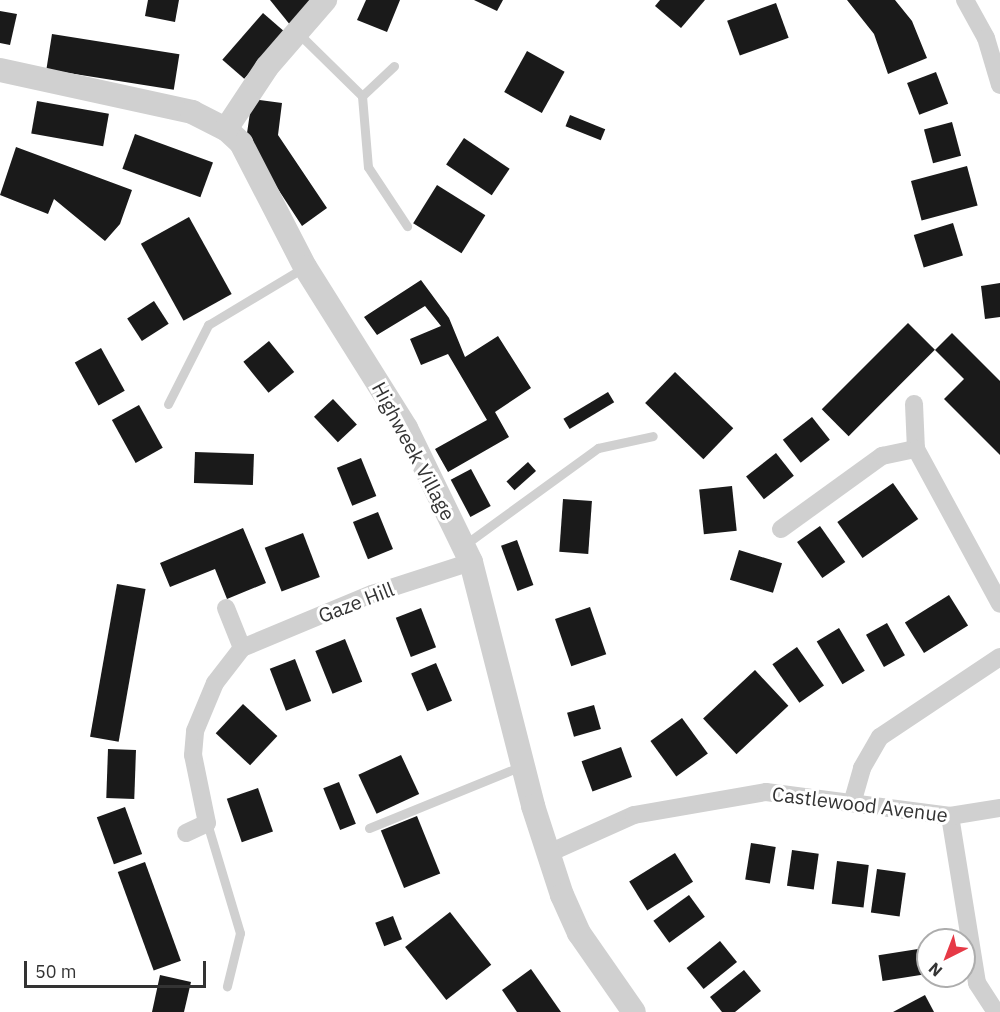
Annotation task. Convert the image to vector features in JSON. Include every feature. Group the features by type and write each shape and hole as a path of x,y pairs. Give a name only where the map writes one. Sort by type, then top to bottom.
{"street":[{"path":"226,129 267,67 325,0"},
{"path":"965,0 986,38 1000,85"},
{"name":"Highweek Village","path":"0,70 152,101 226,129 241,143 305,267 406,428 467,554 522,766 549,853 579,933 634,1012"},
{"path":"914,404 916,449 1000,604"},
{"path":"781,529 882,456 916,449"},
{"name":"Gaze Hill","path":"207,823 193,755 195,731 214,682 242,648 467,554"},
{"path":"226,608 242,648"},
{"path":"853,800 862,768 880,737 1000,657"},
{"name":"Castlewood Avenue","path":"549,853 634,815 698,801 766,792 853,800 950,816 1000,808"},
{"path":"950,816 977,983 996,1012"},
{"path":"186,833 207,823"}],"lane":[{"path":"298,33 362,96 368,167 407,226"},
{"path":"362,96 394,66"},
{"path":"168,404 208,325 305,267"},
{"path":"467,554 598,448 653,436"},
{"path":"369,828 522,766"},
{"path":"207,823 240,933 227,986"}],"building":[{"path":"148,0 179,0 175,22 145,16"},
{"path":"270,0 310,0 291,26"},
{"path":"366,0 400,0 387,32 357,20"},
{"path":"474,0 503,0 497,11"},
{"path":"660,0 705,0 681,28 655,6"},
{"path":"847,0 895,0 912,21 927,58 888,74 874,34"},
{"path":"776,3 789,38 740,56 727,21"},
{"path":"0,11 17,14 10,45 0,43"},
{"path":"263,13 285,32 244,79 222,60"},
{"path":"52,34 179,54 174,90 46,70"},
{"path":"527,51 565,72 542,113 504,92"},
{"path":"936,72 948,104 919,115 907,83"},
{"path":"252,99 282,103 278,135 327,208 302,226 246,140"},
{"path":"37,101 109,114 103,146 31,133"},
{"path":"570,115 605,129 601,140 566,126"},
{"path":"952,122 961,156 933,163 924,130"},
{"path":"135,134 213,162 200,197 122,169"},
{"path":"464,138 510,169 492,195 446,165"},
{"path":"16,147 132,190 120,224 105,241 54,199 48,214 0,195"},
{"path":"967,166 978,206 922,221 911,181"},
{"path":"437,185 485,215 461,253 413,223"},
{"path":"189,217 232,294 184,321 141,244"},
{"path":"953,223 963,256 924,268 914,235"},
{"path":"421,280 449,318 465,357 498,336 531,388 495,412 509,437 448,472 435,449 487,420 448,354 421,365 410,339 441,326 425,306 377,335 364,317"},
{"path":"1000,283 1000,317 985,319 981,286"},
{"path":"154,301 169,324 142,341 127,318"},
{"path":"908,323 935,350 849,436 822,409"},
{"path":"952,333 1000,381 1000,455 944,399 964,379 935,350"},
{"path":"269,341 294,372 269,393 243,362"},
{"path":"101,348 125,391 99,405 75,363"},
{"path":"675,372 733,428 703,459 645,403"},
{"path":"608,392 614,402 570,429 563,419"},
{"path":"333,399 357,425 338,442 314,417"},
{"path":"139,405 163,448 136,463 112,420"},
{"path":"812,417 830,440 801,463 783,440"},
{"path":"195,452 254,454 253,485 194,483"},
{"path":"776,453 794,476 764,499 746,476"},
{"path":"361,458 376,496 352,506 337,468"},
{"path":"528,462 536,471 514,490 506,481"},
{"path":"471,469 491,506 470,517 451,480"},
{"path":"893,483 918,519 863,558 837,522"},
{"path":"732,486 737,531 704,534 699,489"},
{"path":"563,499 592,501 588,554 559,552"},
{"path":"378,512 393,549 368,559 353,522"},
{"path":"820,526 845,562 822,578 797,542"},
{"path":"243,528 266,583 227,599 215,569 170,587 160,563"},
{"path":"303,533 320,577 282,592 265,548"},
{"path":"517,540 533,585 517,591 501,546"},
{"path":"739,550 782,563 773,593 730,580"},
{"path":"117,584 146,589 119,742 90,737"},
{"path":"949,595 968,626 924,653 905,623"},
{"path":"590,607 606,654 571,666 555,619"},
{"path":"421,608 436,647 411,657 396,618"},
{"path":"887,623 905,655 884,667 866,635"},
{"path":"839,628 865,671 842,684 817,641"},
{"path":"345,639 362,682 333,694 315,651"},
{"path":"797,647 824,686 799,703 772,664"},
{"path":"295,659 311,701 286,711 270,669"},
{"path":"436,663 452,701 427,711 411,674"},
{"path":"755,670 788,706 736,754 703,718"},
{"path":"243,704 277,736 250,765 216,733"},
{"path":"594,705 601,729 574,737 567,713"},
{"path":"682,718 708,754 676,777 650,741"},
{"path":"621,747 632,777 592,791 582,761"},
{"path":"108,749 136,750 134,799 106,798"},
{"path":"401,755 419,794 377,814 358,775"},
{"path":"339,782 356,824 340,830 323,788"},
{"path":"258,788 273,831 242,842 227,799"},
{"path":"125,807 142,854 114,864 97,817"},
{"path":"417,816 440,873 404,888 381,831"},
{"path":"751,843 776,847 770,883 745,880"},
{"path":"792,850 819,854 814,889 787,886"},
{"path":"675,853 693,882 647,910 629,882"},
{"path":"837,861 869,865 864,908 832,904"},
{"path":"145,862 181,961 154,971 118,872"},
{"path":"877,869 906,873 900,917 871,913"},
{"path":"689,895 705,917 669,943 653,921"},
{"path":"450,912 491,965 446,1000 405,947"},
{"path":"393,916 402,939 384,946 375,923"},
{"path":"720,941 737,962 704,989 687,968"},
{"path":"916,949 916,976 883,981 878,955"},
{"path":"531,969 561,1012 517,1012 502,990"},
{"path":"744,970 761,991 735,1012 722,1012 710,997"},
{"path":"160,975 191,982 184,1012 152,1012"},
{"path":"925,995 934,1012 893,1012"}]}
